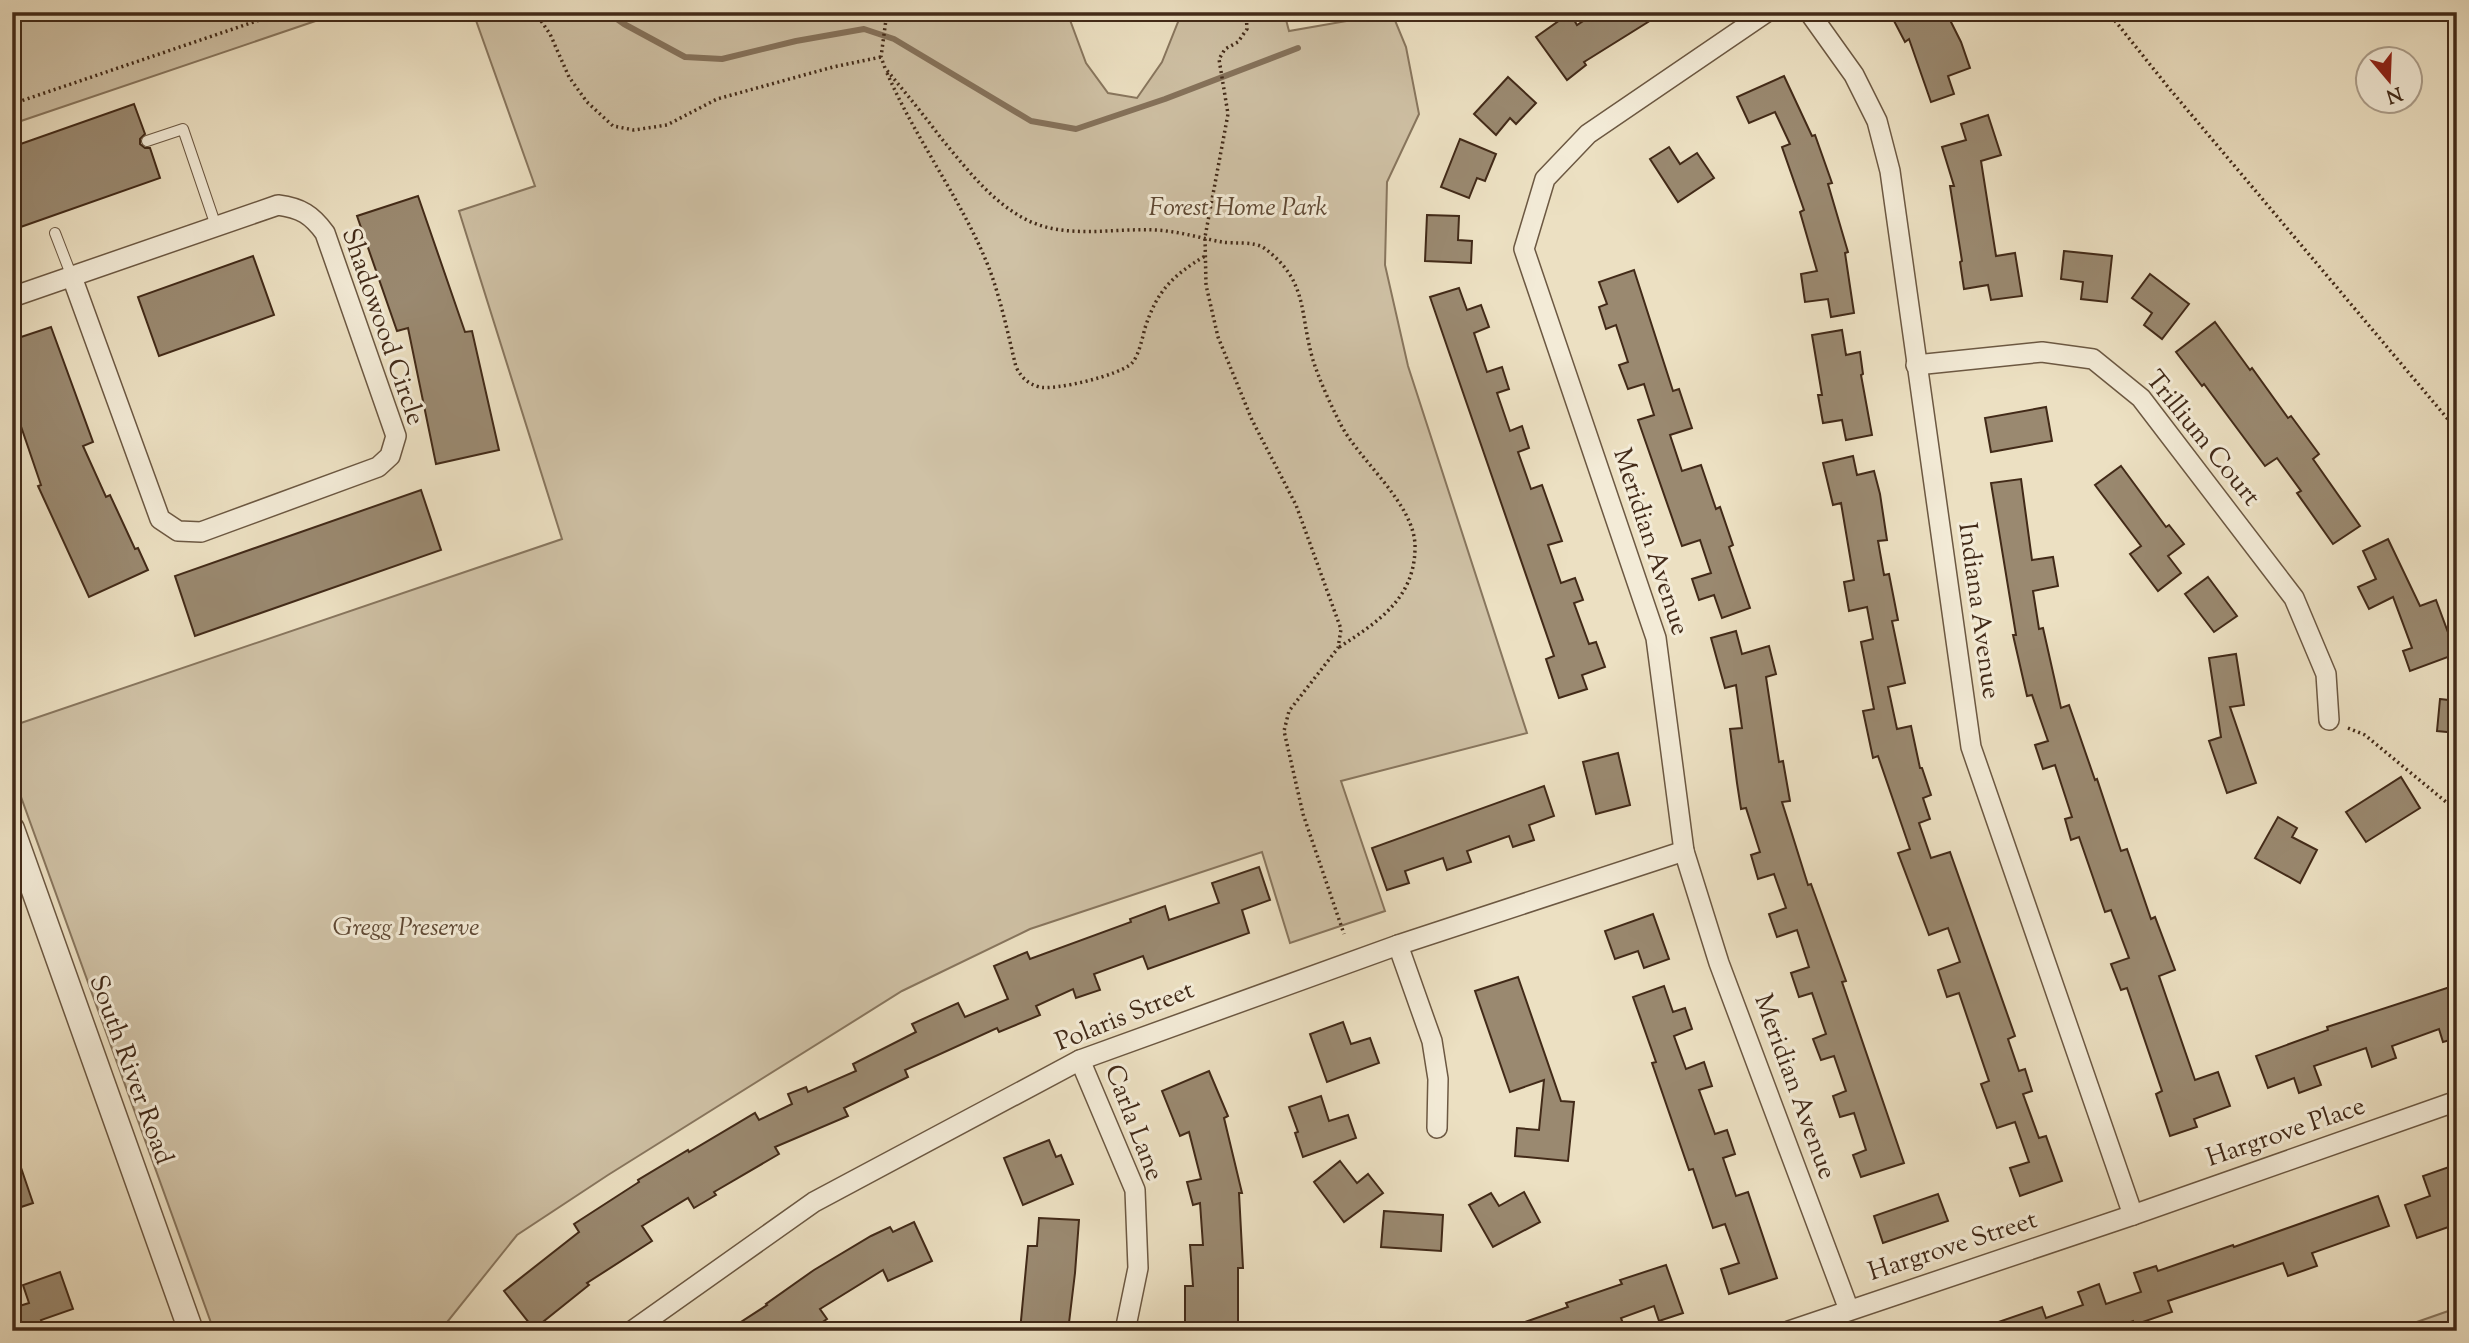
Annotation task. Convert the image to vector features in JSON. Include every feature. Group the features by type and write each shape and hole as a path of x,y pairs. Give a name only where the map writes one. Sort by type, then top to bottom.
{"street":[{"name":"Meridian Avenue","path":"1767,12 1588,134 1545,179 1524,249 1656,638 1684,851 1719,963 1849,1310"},
{"name":"Indiana Avenue","path":"1809,12 1854,75 1877,121 1890,171 1971,747 2133,1215"},
{"name":"Shadowood Circle","path":"12,297 278,205 296,207 314,217 325,233 396,436 390,456 378,467 201,533 178,531 160,519 72,277"},
{"name":"Trillium Court","path":"1916,365 2042,352 2093,359 2141,398 2294,598 2326,674 2329,720"},
{"name":"South River Road","path":"12,829 191,1331"},
{"name":"Polaris Street","path":"632,1331 814,1202 1080,1060 1398,945 1684,851"},
{"path":"1398,945 1432,1041 1438,1079 1437,1128"},
{"name":"Carla Lane","path":"1080,1060 1135,1189 1138,1268 1125,1331"},
{"name":"Hargrove Place","path":"2133,1215 2457,1101"},
{"name":"Hargrove Street","path":"1789,1331 2133,1215"}],"lane":[{"path":"148,141 183,129 216,226"},
{"path":"55,233 72,277"}],"path":[{"path":"12,104 283,12"},
{"path":"535,12 550,34 569,77 587,102 613,126 634,130 667,125 717,99 881,57"},
{"path":"887,12 881,57 885,68 903,110 989,268 1016,367 1023,380 1041,388 1062,386 1120,371 1133,363 1163,288 1206,255"},
{"path":"1246,12 1247,29 1238,42 1225,49 1219,59 1226,87 1228,114 1205,237 1206,285 1218,337 1252,421 1296,505 1341,629 1338,648"},
{"path":"2108,12 2457,430"},
{"path":"885,68 971,174 1003,207 1031,222 1060,231 1157,230 1221,242 1261,245 1286,268 1300,292 1313,359 1333,409 1345,432 1380,476 1409,520 1416,546 1413,568 1402,595 1385,616 1338,648 1289,710 1284,731 1303,814 1344,934"},
{"path":"2329,720 2365,735 2457,811"}],"green space":[{"path":"12,12 342,12 12,124"},
{"name":"Gregg Preserve","path":"473,12 1067,12 1086,63 1108,93 1137,98 1162,62 1182,12 1284,12 1289,31 1392,13 1406,47 1419,114 1387,182 1385,265 1408,366 1527,733 1341,781 1385,911 1290,943 1262,852 1030,929 902,991 517,1235 440,1331 214,1331 12,772 12,726 562,539 459,211 535,186"},
{"path":"2457,1308 2457,1331 2391,1331"}],"building":[{"path":"1597,12 1664,12 1584,62 1586,65 1567,80 1536,37 1570,13 1577,25"},
{"path":"1907,12 1946,12 1970,68 1948,76 1954,94 1931,102 1909,39 1905,42 1893,19"},
{"path":"1784,76 1812,136 1815,135 1832,183 1828,184 1848,252 1845,253 1854,313 1831,317 1828,299 1805,302 1801,274 1817,271 1800,212 1804,210 1782,147 1790,144 1775,112 1749,123 1737,97"},
{"path":"1508,77 1536,103 1516,124 1510,118 1496,135 1474,114"},
{"path":"134,104 145,134 140,139 140,144 150,148 160,178 12,230 12,147"},
{"path":"1988,115 2001,155 1981,161 1996,256 2015,253 2022,296 1991,300 1988,285 1964,289 1950,186 1954,186 1942,147 1966,140 1961,124"},
{"path":"1460,139 1496,154 1485,181 1477,178 1469,198 1441,187"},
{"path":"1669,147 1680,164 1697,153 1714,178 1678,202 1650,159"},
{"path":"418,196 465,332 472,331 499,450 436,464 408,328 397,331 357,216"},
{"path":"1427,215 1459,216 1458,240 1472,241 1471,263 1425,261"},
{"path":"2064,251 2112,256 2107,302 2081,299 2083,282 2061,279"},
{"path":"253,256 274,315 159,356 138,297"},
{"path":"1634,270 1673,391 1679,389 1692,428 1670,435 1682,471 1701,465 1716,509 1720,507 1733,545 1729,547 1750,608 1722,618 1714,595 1699,600 1692,579 1711,573 1700,540 1682,546 1638,420 1654,415 1644,384 1628,389 1619,365 1628,362 1616,325 1606,329 1599,307 1607,304 1599,282"},
{"path":"2150,274 2189,304 2162,339 2144,325 2152,313 2132,298"},
{"path":"1459,288 1467,310 1481,305 1489,327 1474,333 1487,372 1502,367 1509,389 1497,393 1510,431 1522,426 1529,448 1518,452 1531,489 1542,485 1562,541 1548,545 1561,583 1575,578 1583,600 1574,603 1589,644 1596,642 1605,667 1582,675 1587,689 1559,698 1546,659 1554,656 1430,297"},
{"path":"2215,322 2250,370 2252,368 2288,418 2291,416 2319,454 2313,459 2360,526 2333,544 2297,493 2301,491 2277,458 2265,466 2204,384 2202,386 2176,352"},
{"path":"51,327 93,442 83,446 106,497 110,495 135,549 138,548 148,570 89,597 38,486 41,485 12,400 12,340"},
{"path":"1842,330 1846,355 1860,352 1861,375 1872,435 1846,440 1842,420 1823,423 1818,395 1822,395 1812,335"},
{"path":"2046,407 2052,441 1991,452 1985,418"},
{"path":"1853,456 1857,475 1874,471 1880,494 1887,540 1878,541 1884,575 1889,574 1898,620 1892,621 1905,683 1888,687 1897,729 1911,726 1920,768 1931,795 1923,798 1930,819 1919,823 1931,858 1950,852 2015,1036 2008,1039 2019,1071 2025,1069 2032,1091 2023,1094 2039,1138 2046,1136 2062,1181 2020,1196 2010,1168 2029,1162 2015,1122 1997,1128 1981,1084 1989,1081 1959,993 1947,997 1938,970 1960,962 1948,928 1929,935 1898,853 1910,849 1878,756 1873,758 1863,711 1874,709 1861,642 1873,639 1867,607 1849,611 1844,582 1854,580 1841,503 1833,505 1823,463"},
{"path":"2121,466 2166,527 2169,525 2184,544 2168,556 2181,573 2158,591 2130,554 2141,546 2095,485"},
{"path":"2021,479 2032,560 2053,557 2058,586 2033,591 2039,629 2043,628 2061,708 2069,705 2121,851 2127,849 2151,919 2155,917 2175,970 2159,976 2195,1080 2218,1072 2230,1106 2194,1119 2197,1127 2170,1136 2156,1094 2162,1091 2127,988 2121,990 2111,964 2129,958 2111,910 2105,912 2079,837 2071,840 2065,819 2072,817 2055,765 2043,769 2035,745 2048,741 2032,695 2027,696 2013,635 2016,635 1991,483"},
{"path":"421,490 441,550 195,636 175,576"},
{"path":"2388,539 2420,606 2436,600 2456,654 2410,671 2403,651 2412,648 2393,597 2369,609 2358,587 2376,579 2363,551"},
{"path":"2208,577 2237,616 2214,632 2185,594"},
{"path":"1736,631 1742,654 1769,646 1776,674 1766,677 1779,762 1783,761 1790,801 1782,802 1808,885 1811,884 1846,981 1842,982 1904,1163 1861,1177 1853,1155 1866,1150 1854,1113 1840,1117 1833,1096 1846,1091 1834,1056 1821,1060 1813,1039 1826,1034 1812,993 1799,997 1791,973 1809,967 1797,930 1777,937 1769,914 1786,908 1774,874 1758,879 1751,855 1760,852 1746,808 1741,809 1730,729 1742,728 1736,685 1725,688 1711,638"},
{"path":"2236,654 2244,705 2230,707 2256,783 2227,793 2209,741 2221,737 2209,658"},
{"path":"2440,699 2457,701 2457,733 2437,731"},
{"path":"1618,753 1630,805 1596,814 1583,762"},
{"path":"2401,777 2420,808 2366,842 2346,812"},
{"path":"1544,786 1554,816 1529,825 1534,840 1513,847 1509,836 1467,851 1471,862 1447,870 1443,858 1405,871 1409,883 1387,890 1372,848"},
{"path":"2278,817 2297,828 2292,837 2317,850 2300,883 2255,858"},
{"path":"1259,867 1270,900 1242,910 1249,933 1148,969 1143,956 1094,974 1100,990 1076,998 1073,989 1036,1006 1040,1015 999,1032 997,1028 905,1070 908,1077 844,1108 848,1116 775,1147 779,1154 714,1192 716,1195 694,1208 688,1198 642,1226 652,1241 587,1283 589,1285 534,1329 504,1291 579,1232 574,1224 688,1150 689,1152 755,1113 759,1120 792,1104 788,1094 806,1087 808,1092 856,1071 853,1064 916,1032 912,1024 958,1003 965,1017 1008,999 994,966 1027,952 1030,959 1131,922 1130,919 1165,906 1169,920 1219,903 1212,883"},
{"path":"1653,914 1669,959 1644,968 1638,951 1615,959 1605,931"},
{"path":"1518,977 1561,1101 1574,1102 1568,1161 1515,1156 1517,1128 1539,1130 1544,1080 1510,1092 1475,991"},
{"path":"1664,986 1673,1012 1685,1008 1692,1029 1674,1036 1686,1069 1704,1062 1712,1086 1699,1090 1715,1134 1727,1130 1735,1154 1723,1158 1736,1196 1748,1192 1777,1278 1729,1294 1721,1269 1739,1263 1725,1224 1713,1228 1693,1169 1689,1170 1652,1063 1656,1062 1633,997"},
{"path":"2450,987 2457,1006 2457,1038 2443,1042 2439,1029 2392,1046 2396,1058 2372,1067 2366,1048 2314,1066 2321,1085 2299,1093 2294,1078 2268,1088 2256,1056 2328,1030 2327,1027"},
{"path":"1343,1022 1351,1044 1370,1038 1379,1063 1327,1082 1310,1034"},
{"path":"1209,1071 1228,1116 1224,1118 1242,1193 1239,1193 1243,1268 1238,1268 1238,1331 1185,1331 1185,1286 1193,1286 1190,1245 1203,1245 1200,1203 1193,1205 1187,1182 1201,1179 1189,1132 1180,1136 1162,1091"},
{"path":"1321,1096 1329,1121 1348,1115 1356,1138 1303,1157 1289,1107"},
{"path":"1049,1140 1056,1157 1061,1155 1073,1184 1023,1205 1004,1158"},
{"path":"15,1150 33,1203 12,1210 12,1151"},
{"path":"1340,1161 1357,1183 1368,1174 1383,1193 1344,1222 1314,1182"},
{"path":"2449,1167 2457,1187 2457,1224 2417,1238 2405,1205 2430,1196 2423,1176"},
{"path":"1524,1192 1540,1222 1493,1247 1469,1205 1491,1193 1499,1206"},
{"path":"1938,1194 1948,1221 1883,1243 1874,1216"},
{"path":"2378,1196 2389,1226 2312,1253 2317,1266 2288,1276 2283,1263 2168,1301 2172,1312 2134,1325 2133,1321 2106,1331 1981,1331 1981,1328 2042,1307 2046,1318 2083,1305 2078,1292 2099,1284 2106,1304 2141,1292 2134,1273 2156,1266 2158,1271"},
{"path":"1384,1211 1443,1215 1441,1251 1381,1247"},
{"path":"1039,1218 1079,1220 1068,1331 1020,1331 1028,1246 1037,1246"},
{"path":"914,1222 932,1261 888,1281 883,1270 820,1309 827,1319 809,1331 727,1331 814,1270 871,1236 890,1227 893,1232"},
{"path":"1666,1265 1683,1313 1659,1321 1654,1306 1621,1318 1626,1331 1509,1331 1508,1328 1568,1307 1566,1303 1622,1284 1620,1280"},
{"path":"60,1272 73,1309 41,1320 45,1331 21,1331 13,1308 29,1303 23,1285"}],"waterway":[{"path":"607,12 685,57 722,59 796,41 864,29 894,39 1031,121 1076,129 1165,99 1298,48"}],"park label":[{"name":"Forest Home Park","path":"1238,208"}]}
